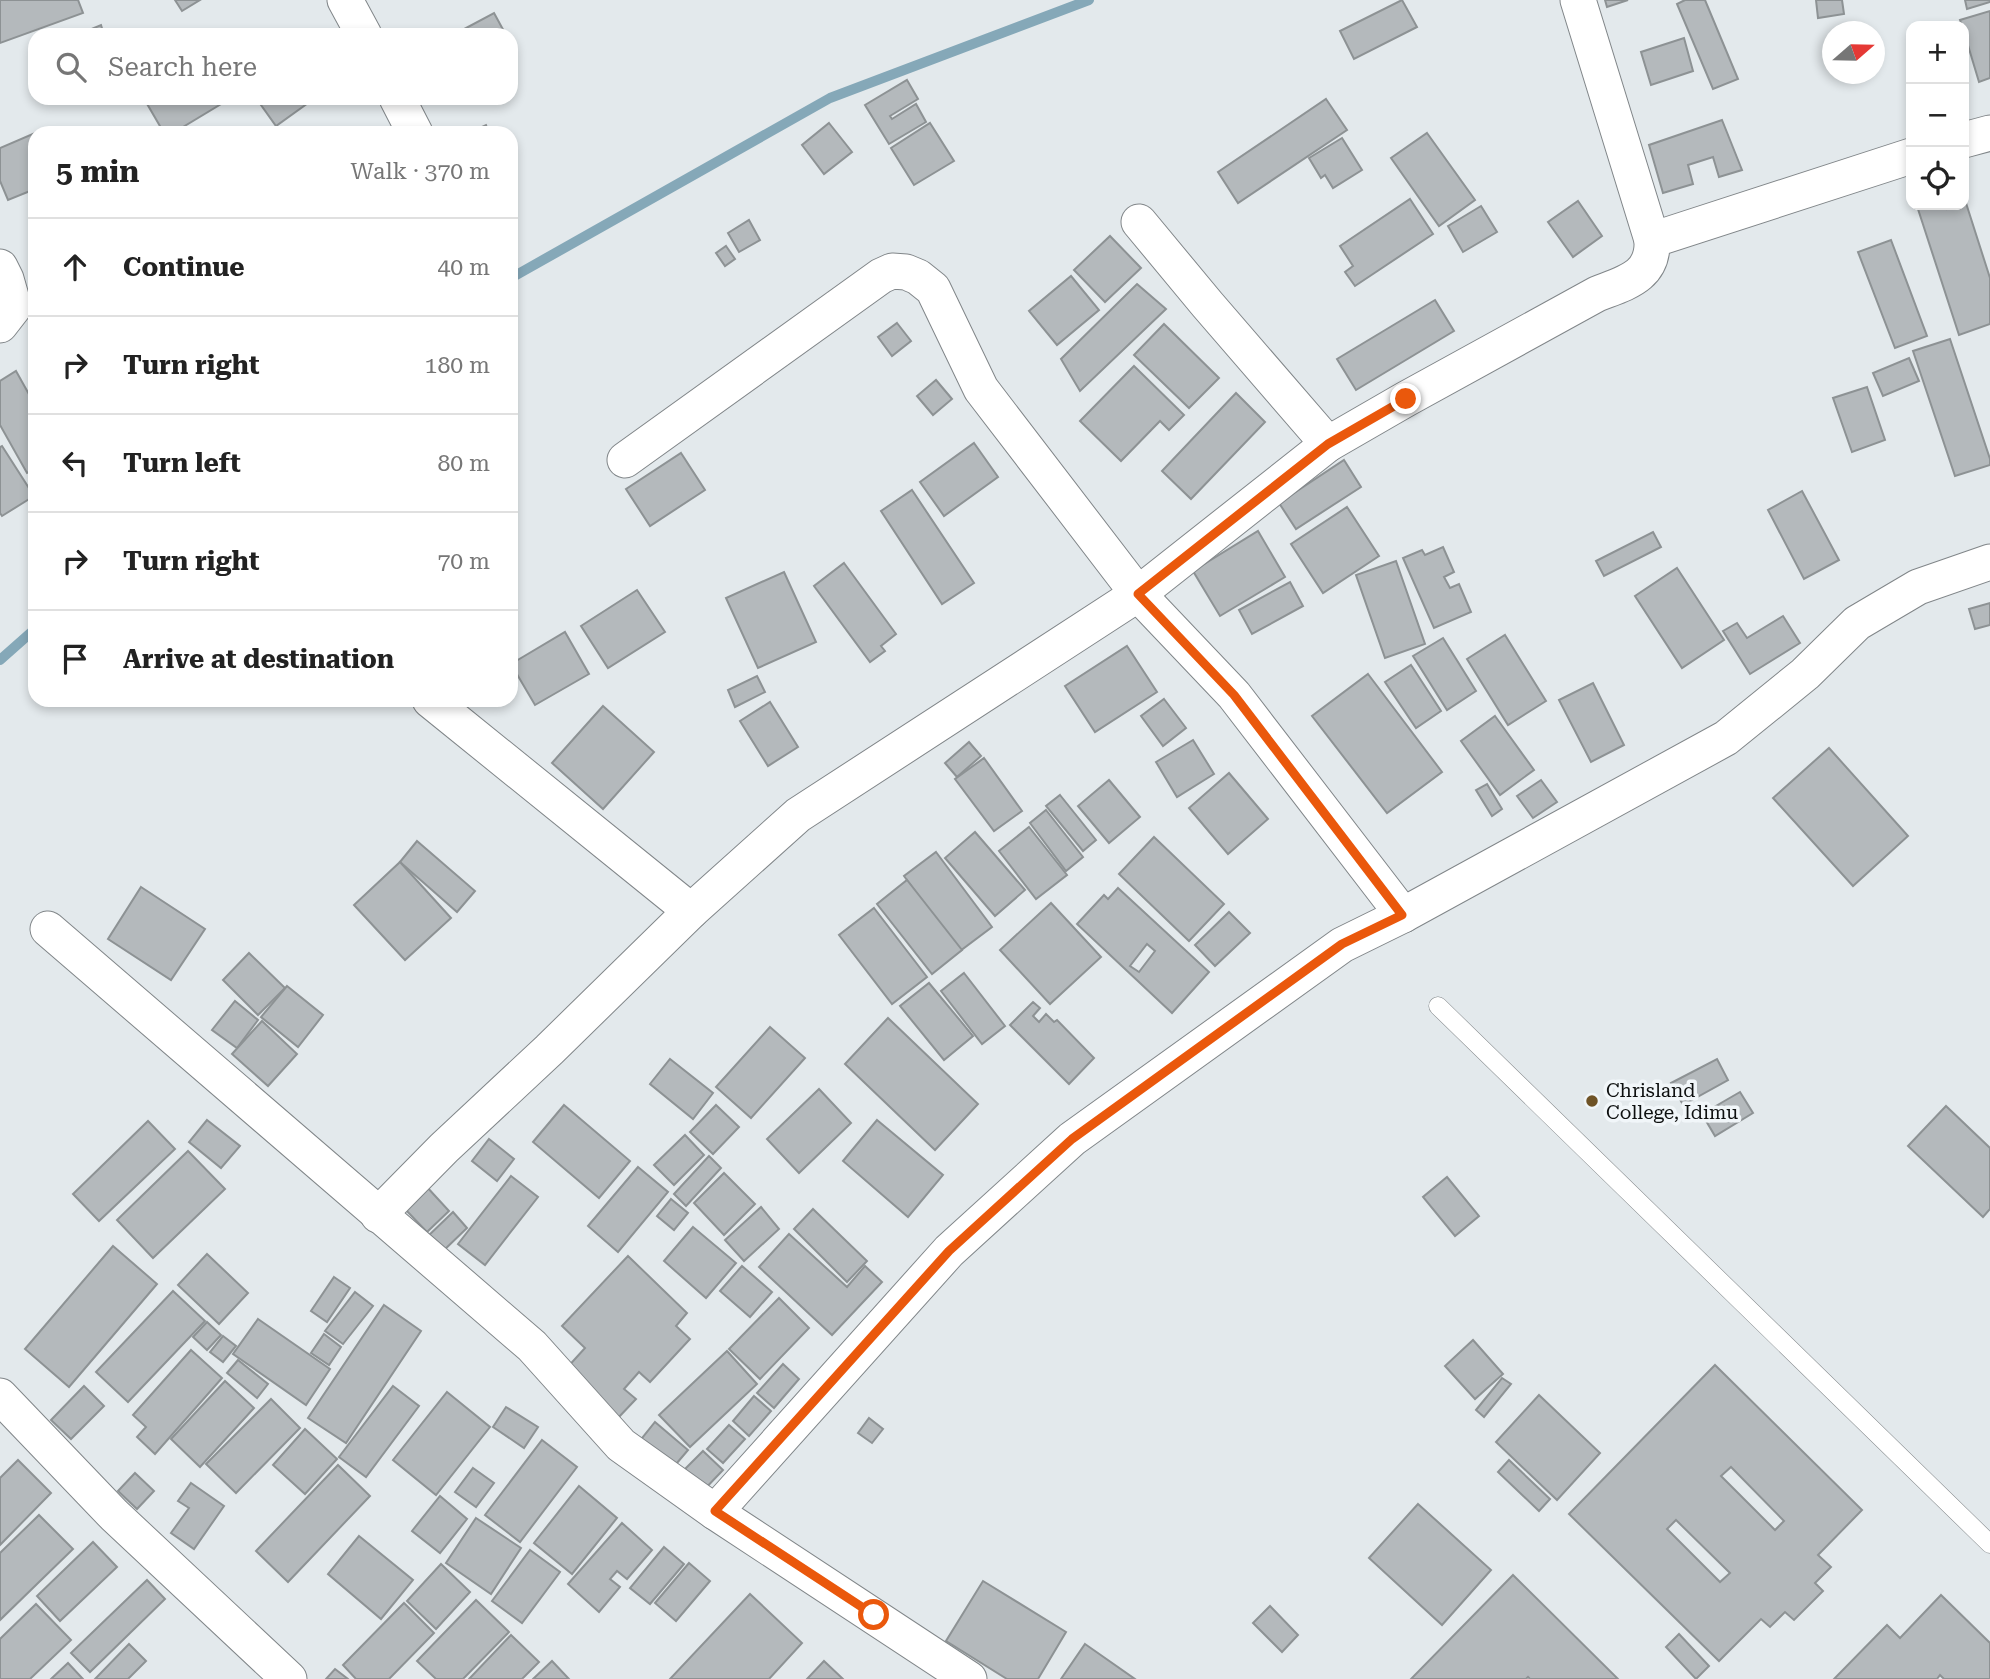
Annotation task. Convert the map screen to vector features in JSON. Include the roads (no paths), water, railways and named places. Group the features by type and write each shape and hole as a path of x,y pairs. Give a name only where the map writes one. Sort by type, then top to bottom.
{"street":[{"path":"345,0 360,28"},
{"path":"378,1215 691,911 799,815 1138,594 1328,444 1597,294 1629,282 1648,266 1653,254 1652,240 1578,0"},
{"path":"401,105 411,126"},
{"path":"1969,139 1990,133"},
{"path":"1652,240 1906,158"},
{"path":"1139,222 1328,444"},
{"path":"0,267 14,307 0,325"},
{"path":"625,460 881,276 892,271 906,272 918,277 933,289 981,389 1138,594 1234,695 1402,915"},
{"path":"715,1511 949,1251 1072,1139 1342,944 1402,915 1726,738 1805,674 1843,635 1873,613 1918,587 1990,562"},
{"path":"439,707 691,911"},
{"path":"48,929 532,1346 621,1444 715,1511 969,1679"},
{"path":"0,1396 114,1515 289,1679"}],"lane":[{"path":"1438,1006 1990,1545"}],"waterway":[{"path":"518,274 830,98 1089,0"},
{"path":"0,660 28,635"}],"place":[{"name":"Chrisland College, Idimu","path":"1592,1101"}]}
